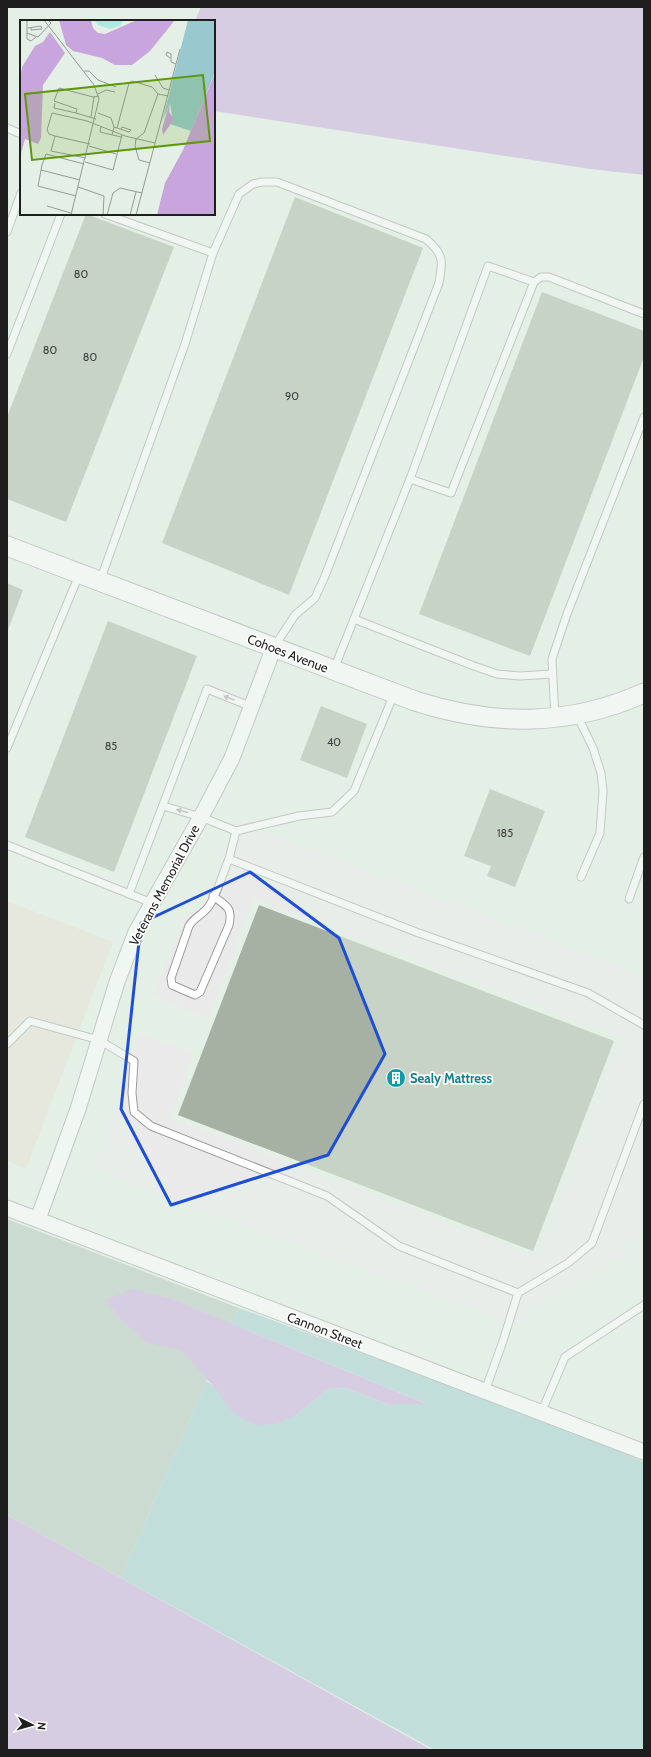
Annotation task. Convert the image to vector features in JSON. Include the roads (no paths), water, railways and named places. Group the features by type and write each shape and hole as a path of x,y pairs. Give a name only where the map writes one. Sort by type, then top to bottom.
{"street":[{"name":"Cohoes Avenue","path":"7,546 442,710 470,716 499,719 525,720 555,718 624,702 644,693"},
{"name":"Veterans Memorial Drive","path":"38,1219 78,1109 99,1040 136,932 232,758 274,647"},
{"name":"Cannon Street","path":"7,1208 644,1452"}],"lane":[{"path":"7,128 20,134"},
{"path":"100,581 185,344 213,252 239,194 253,184 262,182 277,182 426,239 438,249 442,262 439,283 325,576 315,598 295,615 274,647"},
{"path":"7,232 20,196"},
{"path":"7,354 61,215"},
{"path":"108,215 213,252"},
{"path":"334,670 410,479 488,266 534,282"},
{"path":"410,479 451,493 534,282 541,277 549,276 644,314"},
{"path":"555,718 552,659 567,614 644,418"},
{"path":"7,748 80,573"},
{"path":"354,619 497,674 520,676 552,674"},
{"path":"129,894 207,689 252,707"},
{"path":"163,806 201,816 236,830 299,816 332,812 354,791 394,693"},
{"path":"577,714 593,748 601,773 603,791 600,833 582,877"},
{"path":"213,896 229,908 231,915 229,925 200,992 195,995 172,985 171,978 193,918 203,913 213,896 229,859 236,830"},
{"path":"7,845 152,903"},
{"path":"629,899 644,857"},
{"path":"229,859 416,932 588,993 644,1025"},
{"path":"7,1044 30,1021 99,1040 134,1061 132,1094 134,1112 151,1126 327,1196 399,1246 518,1293"},
{"path":"485,1391 518,1293 568,1263 592,1243 644,1104"},
{"path":"541,1413 551,1393 565,1357 644,1305"}],"place":[{"name":"Sealy Mattress","path":"396,1078"}]}
